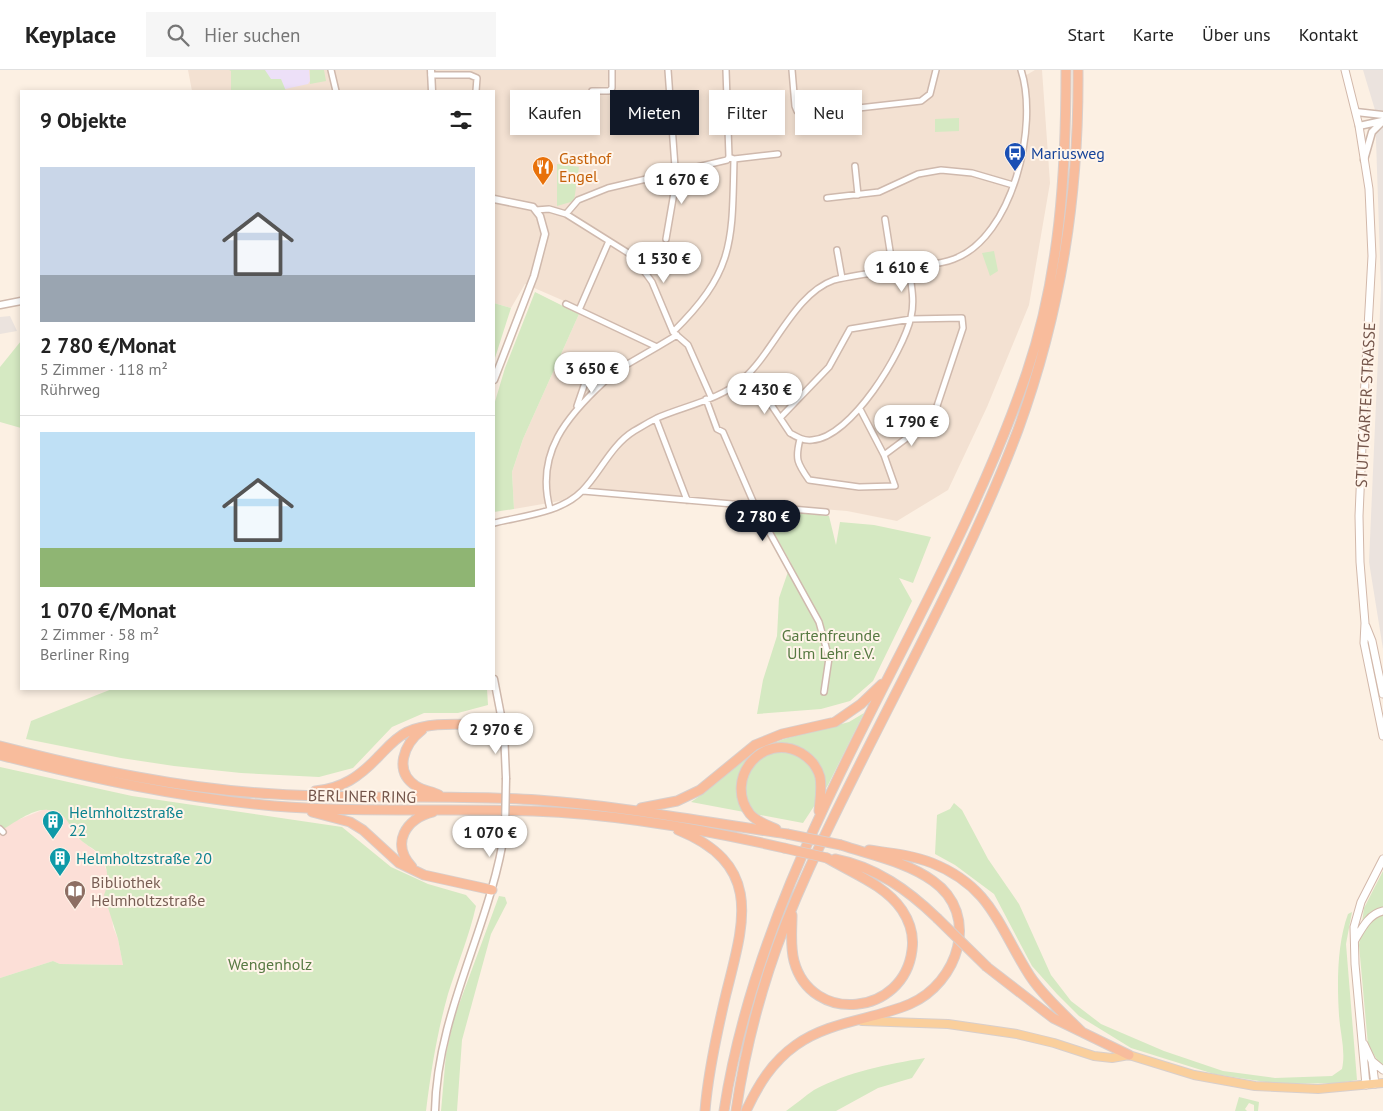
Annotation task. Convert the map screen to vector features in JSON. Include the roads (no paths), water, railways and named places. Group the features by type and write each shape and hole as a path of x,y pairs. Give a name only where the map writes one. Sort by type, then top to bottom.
{"highway":[{"path":"724,1111 730,1070 746,1004 780,905 799,857 962,532 993,464 1030,363 1048,294 1058,226 1065,168 1066,70"},
{"path":"736,1111 742,1073 758,1006 769,969 792,908 830,825 973,535 1017,431 1038,371 1058,296 1070,227 1078,133 1078,70"},
{"path":"634,809 686,797 700,790 750,748 767,739 835,722 861,704 888,679"},
{"path":"273,794 325,790 338,787 360,775 398,738 408,732 426,727 503,724"},
{"path":"426,727 406,746 403,759 405,771 418,788 443,797"},
{"name":"BERLINER RING","path":"0,746 136,777 273,794 536,800 634,809 786,834"},
{"path":"818,819 821,784 816,768 811,760 795,750 787,748 768,750 750,760 743,774 741,789 744,803 750,814 760,822 786,834 909,856 946,870 977,892 1000,921 1030,975 1043,993 1082,1032"},
{"name":"BERLINER RING","path":"0,755 86,776 182,795 274,806 535,811 664,825 784,848 827,858 849,866"},
{"path":"274,806 325,814 350,822 363,830 399,862 424,875 492,890"},
{"path":"416,870 407,861 403,850 402,843 406,828 421,815 447,809"},
{"path":"664,825 699,840 721,856 730,867 742,896 739,946 719,1024 705,1111"},
{"path":"746,1111 767,1072 795,1046 810,1036 910,1004 937,987 953,963 959,936 952,904 943,891 934,882 920,873 841,845"},
{"path":"792,908 792,950 799,974 816,994 838,1004 862,1004 884,997 893,990 907,970 912,951 912,932 901,909 892,898 849,866"},
{"path":"849,866 866,868 898,885 938,918 987,967 1037,1007 1129,1055"}],"main road":[{"name":"STUTTGARTER STRASSE","path":"1345,70 1359,126 1369,189 1372,256 1359,516 1365,623 1364,643 1383,736"},
{"name":"STUTTGARTER STRASSE","path":"1365,623 1372,641 1383,694"},
{"path":"1366,1085 1354,942 1357,914 1383,859"},
{"path":"1354,942 1365,923 1372,916 1383,911"},
{"path":"854,1021 948,1024 986,1029 1054,1042 1094,1056 1112,1058 1129,1055 1194,1075 1254,1086 1318,1089 1379,1084 1363,1041"},
{"path":"1372,1061 1383,1070"}],"street":[{"path":"331,70 336,90"},
{"path":"600,91 609,91 612,88 612,70"},
{"path":"666,239 676,181 668,70"},
{"path":"572,365 606,376 657,347 675,334 711,290 728,255 733,216 732,158 726,70"},
{"path":"792,70 795,106 797,111 805,114 921,100 930,94 936,70"},
{"path":"495,523 550,509 568,501 583,491 620,443 630,434 656,419 731,388 750,373 814,291 829,281 951,260 977,246 994,226 1014,185 1021,161 1025,108 1021,70"},
{"path":"432,90 431,73 470,75 477,78 476,90"},
{"path":"1356,112 1383,115"},
{"path":"1359,126 1383,121"},
{"path":"1364,160 1372,132 1383,121"},
{"path":"566,214 578,200 614,186 732,158 778,154"},
{"path":"855,166 858,195"},
{"path":"827,198 879,192 918,174 940,170 972,173 1014,185"},
{"path":"495,199 525,204 536,210 544,228 544,244 534,276 520,308 495,377"},
{"path":"536,210 543,208 566,214 633,256 644,269 664,307 666,316 675,334 688,345 708,398 717,429 723,432 755,506 819,622 830,658 824,692"},
{"path":"885,219 893,270"},
{"path":"578,310 609,241"},
{"path":"837,250 842,278"},
{"path":"750,373 790,433 800,439 812,440 829,434 860,409 884,376 911,319 913,305 909,268"},
{"path":"0,305 20,301"},
{"path":"566,304 657,347"},
{"path":"780,418 829,367 850,329 911,319 962,318 963,328 935,412 923,426 884,454"},
{"path":"576,409 589,371"},
{"path":"550,509 546,486 548,463 561,430 576,409 606,381 606,376"},
{"path":"800,439 797,452 798,464 809,480 865,487 895,486 896,483 884,454 860,409"},
{"path":"656,419 686,500"},
{"path":"583,491 826,512"},
{"path":"495,519 506,520"},
{"path":"435,1111 440,1055 448,1019 492,890 500,862 505,829 506,750 495,684"}],"place":[{"name":"Mariusweg","path":"1015,172"},
{"name":"Gasthof Engel","path":"543,186"},
{"name":"Helmholtzstraße 22","path":"53,840"},
{"name":"Helmholtzstraße 20","path":"60,877"},
{"name":"Bibliothek Helmholtzstraße","path":"75,910"}],"park label":[{"name":"Gartenfreunde Ulm Lehr e.V.","path":"831,644"},
{"name":"Wengenholz","path":"270,964"}]}
